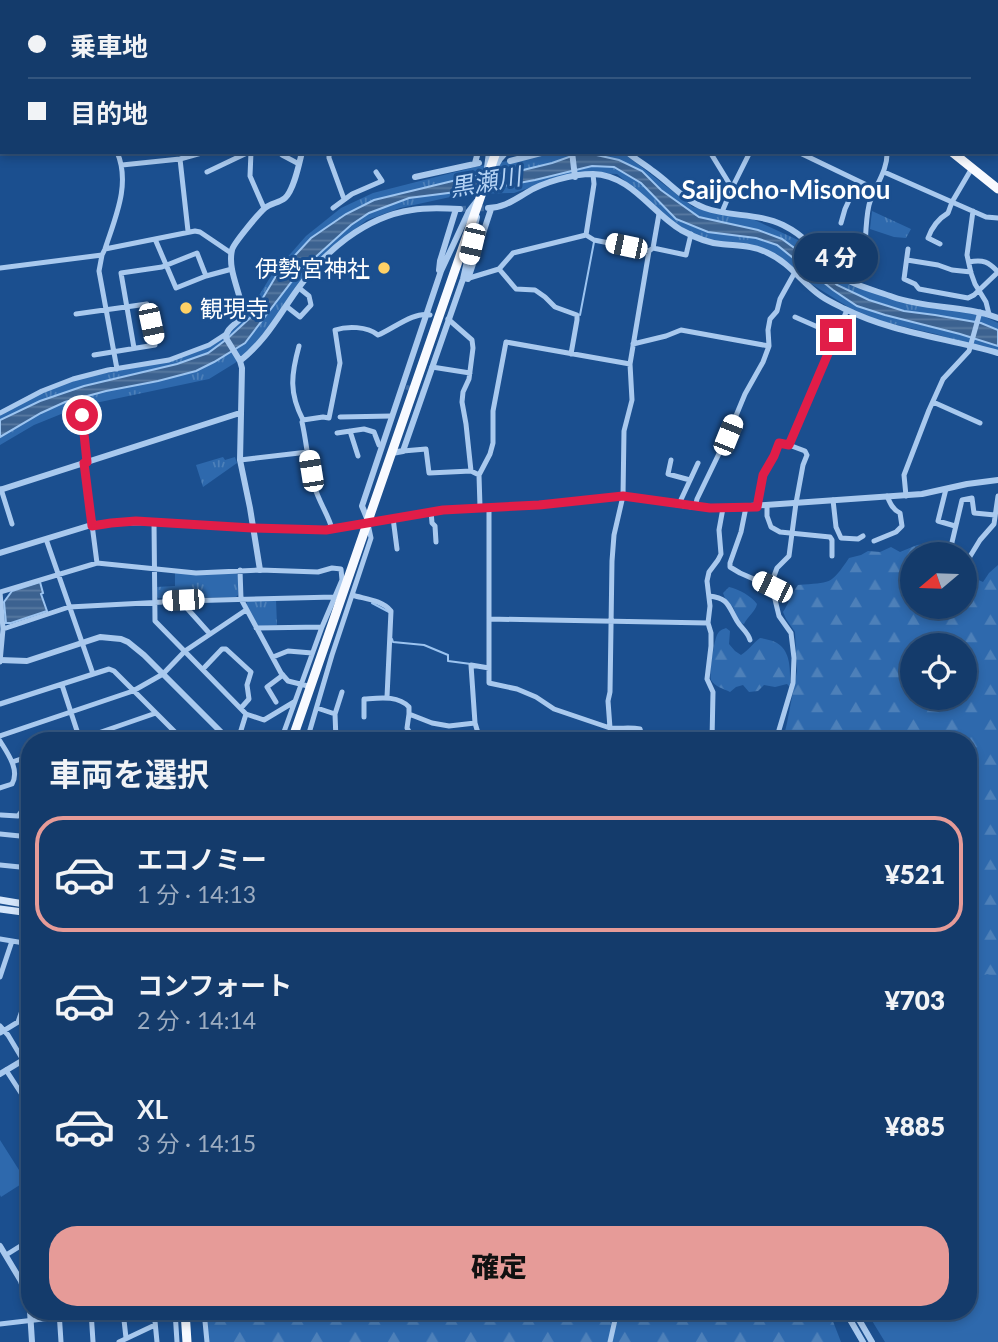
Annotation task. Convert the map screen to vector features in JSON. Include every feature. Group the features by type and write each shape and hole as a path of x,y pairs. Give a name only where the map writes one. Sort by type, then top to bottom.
{"highway":[{"path":"296,732 495,154"},
{"path":"954,154 998,189"},
{"path":"185,1320 187,1342"}],"main road":[{"path":"0,900 21,904"},
{"path":"0,909 21,912"}],"street":[{"path":"117,369 99,271 119,205 123,179 118,154"},
{"path":"122,165 180,159 198,154"},
{"path":"207,172 246,154"},
{"path":"250,154 250,176 264,208"},
{"path":"283,154 299,164"},
{"path":"0,413 42,391 73,379 169,360 226,336 228,330 243,315 233,269 234,245 264,208 283,200 287,195 302,154"},
{"path":"329,154 344,199"},
{"path":"415,177 477,163 478,154"},
{"path":"489,154 490,170"},
{"path":"490,170 504,154"},
{"path":"513,158 535,154"},
{"path":"572,154 575,174"},
{"path":"629,154 702,207 763,219 786,227 807,241 833,272 852,282 916,303 989,314 998,318"},
{"path":"711,154 732,188"},
{"path":"722,212 749,154"},
{"path":"852,282 864,261 869,206 884,172 888,154"},
{"path":"809,155 875,189"},
{"path":"180,159 188,231"},
{"path":"940,244 928,238 931,230 940,218 948,213 972,168"},
{"path":"333,208 352,194 382,181 376,172"},
{"path":"884,172 986,217 998,218"},
{"path":"403,451 446,320 465,279 489,208 508,204 541,186 575,174 593,174 626,184 659,215 691,234 718,244 743,245 766,252 784,262 821,296 847,310 924,336 998,353"},
{"path":"586,236 594,184 593,174"},
{"path":"841,223 858,181"},
{"path":"465,279 479,201"},
{"path":"310,732 371,538 362,506 391,416 429,314 441,271 469,211 479,201"},
{"path":"240,360 262,340 307,276 336,246 388,216 412,210 458,209 440,261 441,271"},
{"path":"973,211 967,256 975,284 986,302 989,314"},
{"path":"610,728 608,701 612,561 614,535 623,496 624,431 632,400 630,364 659,215"},
{"path":"0,268 104,252 188,231 200,232 232,253"},
{"path":"465,279 499,269 513,253 586,236 594,240 686,255 691,234"},
{"path":"155,239 176,288 233,269"},
{"path":"908,249 904,279 919,289 968,298 974,296 998,272 984,261 969,262"},
{"path":"134,348 121,274 166,265 197,253 206,276"},
{"path":"906,260 971,272"},
{"path":"499,269 516,289 535,290 555,307 577,315 571,354"},
{"path":"695,507 745,394 763,362 769,346 770,319 777,311 780,299 795,272"},
{"path":"286,306 300,317 311,305 309,296 299,288"},
{"path":"76,314 146,303 155,345 94,355"},
{"path":"789,445 847,310"},
{"path":"906,496 904,475 933,402 943,379 969,351 980,313"},
{"path":"303,420 329,418 340,363 335,333 337,329 368,329 378,335 399,324 429,314"},
{"path":"795,317 836,335"},
{"path":"446,320 472,340 470,373 462,402 471,471"},
{"path":"633,344 681,330 769,346"},
{"path":"226,336 240,360 240,460 260,570"},
{"path":"480,507 480,475 493,443 493,411 506,342 630,364"},
{"path":"299,346 291,383 293,396 303,420 313,484 332,529"},
{"path":"432,368 470,373"},
{"path":"933,402 980,422"},
{"path":"81,412 97,563"},
{"path":"12,523 1,490 240,413"},
{"path":"340,417 391,416"},
{"path":"337,433 364,429 374,432 379,445"},
{"path":"350,431 358,456"},
{"path":"757,507 763,475 779,443 807,453 796,503 789,556 778,568 772,587 779,616 791,633 794,658 793,683 779,732"},
{"path":"392,453 426,449 429,473 471,471 480,475"},
{"path":"240,460 308,452"},
{"path":"671,460 668,474 690,480"},
{"path":"679,504 698,464"},
{"path":"0,553 111,523 154,522 299,530 332,529 431,511 539,505 623,496 695,507 757,507 906,496 998,480"},
{"path":"946,489 938,521 955,526"},
{"path":"874,541 896,532 902,526 900,513 890,504 887,496"},
{"path":"977,546 994,524 998,496"},
{"path":"952,542 962,500 972,498 974,513 995,515"},
{"path":"833,500 836,527 841,538 858,539 863,536"},
{"path":"767,506 766,516 776,531 830,537 832,556"},
{"path":"489,507 488,681 517,689 554,709 610,728 632,727 640,729 641,732"},
{"path":"746,507 730,567 772,587"},
{"path":"712,732 713,692 707,680 711,633 708,623 710,606 707,581 709,572 720,554 719,530 723,508"},
{"path":"431,511 436,542"},
{"path":"393,517 397,549"},
{"path":"154,522 155,621 246,714 264,720 294,702"},
{"path":"46,539 93,674"},
{"path":"221,732 136,648 121,639 100,637 27,661 0,661 3,629 0,592 97,563 196,573 240,570 318,572 332,568 341,569 342,580"},
{"path":"284,732 322,626 342,580 352,567"},
{"path":"240,570 241,599 284,676 288,681 308,686"},
{"path":"352,595 374,601 391,611 387,697"},
{"path":"709,596 724,600 750,640"},
{"path":"3,629 69,607 183,600 334,597"},
{"path":"183,600 185,606 210,634"},
{"path":"0,788 12,785 16,776 0,739 133,691 163,674 185,651 246,610"},
{"path":"489,619 708,623"},
{"path":"256,628 322,626"},
{"path":"203,669 222,649 226,649 251,672 247,685 249,699 242,708"},
{"path":"273,657 288,652 312,653"},
{"path":"478,732 471,665 489,668"},
{"path":"0,704 109,669 175,732"},
{"path":"276,702 267,687 284,676"},
{"path":"62,684 77,732"},
{"path":"336,732 335,714 342,692"},
{"path":"364,717 364,699 387,697 406,703 409,707 407,728 409,732"},
{"path":"317,708 335,714"},
{"path":"102,732 156,713"},
{"path":"240,732 246,714"},
{"path":"409,714 449,726 475,723"},
{"path":"12,762 21,759"},
{"path":"1,815 18,816 21,813"},
{"path":"0,834 21,836"},
{"path":"0,864 21,867"},
{"path":"0,939 21,942"},
{"path":"0,977 12,941"},
{"path":"21,1014 18,1023 2,1030 21,1051"},
{"path":"21,1062 3,1072 21,1095"},
{"path":"0,1246 21,1281"},
{"path":"6,1255 21,1246"},
{"path":"0,1324 32,1320 32,1342"},
{"path":"60,1320 61,1342"},
{"path":"92,1320 93,1342"},
{"path":"124,1320 125,1338"},
{"path":"155,1320 157,1342"},
{"path":"176,1320 177,1342"},
{"path":"205,1320 207,1342"},
{"path":"610,1342 615,1320"},
{"path":"850,1320 863,1342"},
{"path":"859,1320 872,1342"},
{"path":"119,1342 155,1325"}],"green space":[{"path":"545,154 625,154 693,207 748,217 798,240 833,273 916,303 977,313 998,323 998,354 936,334 866,318 813,285 777,254 718,244 675,226 617,174 576,172 514,193 464,194 400,208 367,220 328,250 307,273 249,351 209,379 81,406 34,425 0,445 0,413 31,397 78,378 172,361 231,332 245,318 271,276 306,236 341,208 373,193 475,167"},
{"path":"872,211 911,229 906,238 870,229"},
{"path":"223,457 225,460 235,457 237,463 203,487 196,465"},
{"path":"891,547 900,552 900,620 976,620 977,579 983,582 998,565 998,1225 977,1208 977,732 785,732 797,671 795,632 783,612 796,588 798,585 829,581 838,574 849,558"},
{"path":"235,572 238,575 236,597 156,596 156,587 175,586 175,573"},
{"path":"729,587 744,593 757,604 744,624 740,623 733,607 726,601 723,593"},
{"path":"248,600 276,600 277,625 258,626 246,605"},
{"path":"726,628 730,631 729,644 741,655 760,638 773,641 782,647 789,663 790,687 787,684 775,687 764,685 758,691 749,692 743,685 730,692 714,684 711,680 711,665 715,644 719,632"},
{"path":"987,974 998,978 998,1342 885,1342 872,1320 977,1320 977,981"},
{"path":"0,1140 21,1173 21,1184 1,1197"},
{"path":"207,1320 832,1320 841,1342 208,1342"}],"water":[{"name":"黒瀬川","path":"577,154 619,160 642,171 661,190 699,217 758,230 782,239 808,258 837,285 869,300 904,311 981,323 998,330 998,346 857,306 777,245 756,238 708,232 676,219 641,183 614,167 592,166 503,186 409,198 369,213 351,225 299,272 245,343 214,362 196,371 65,402 0,437 0,420 40,401 84,386 177,364 208,353 252,316 276,276 311,238 346,214 374,200 473,176 519,171"},
{"path":"40,582 47,611 6,623 4,602 12,591"}],"waterway":[{"path":"580,315 594,242"},
{"path":"372,603 389,612"},
{"path":"392,639 393,642 424,645 448,655 448,661 471,664"}],"tunnel":[{"path":"460,209 488,208"},
{"path":"406,387 421,392"}],"place":[{"name":"伊勢宮神社","path":"384,268"},
{"name":"観現寺","path":"186,308"}],"district":[{"name":"Saijocho-Misonou","path":"786,189"}],"route":[{"path":"82,415 87,462 84,463 92,526 136,521 326,530 443,510 539,505 623,496 695,507 757,507 763,475 779,443 789,445 836,335"}]}
